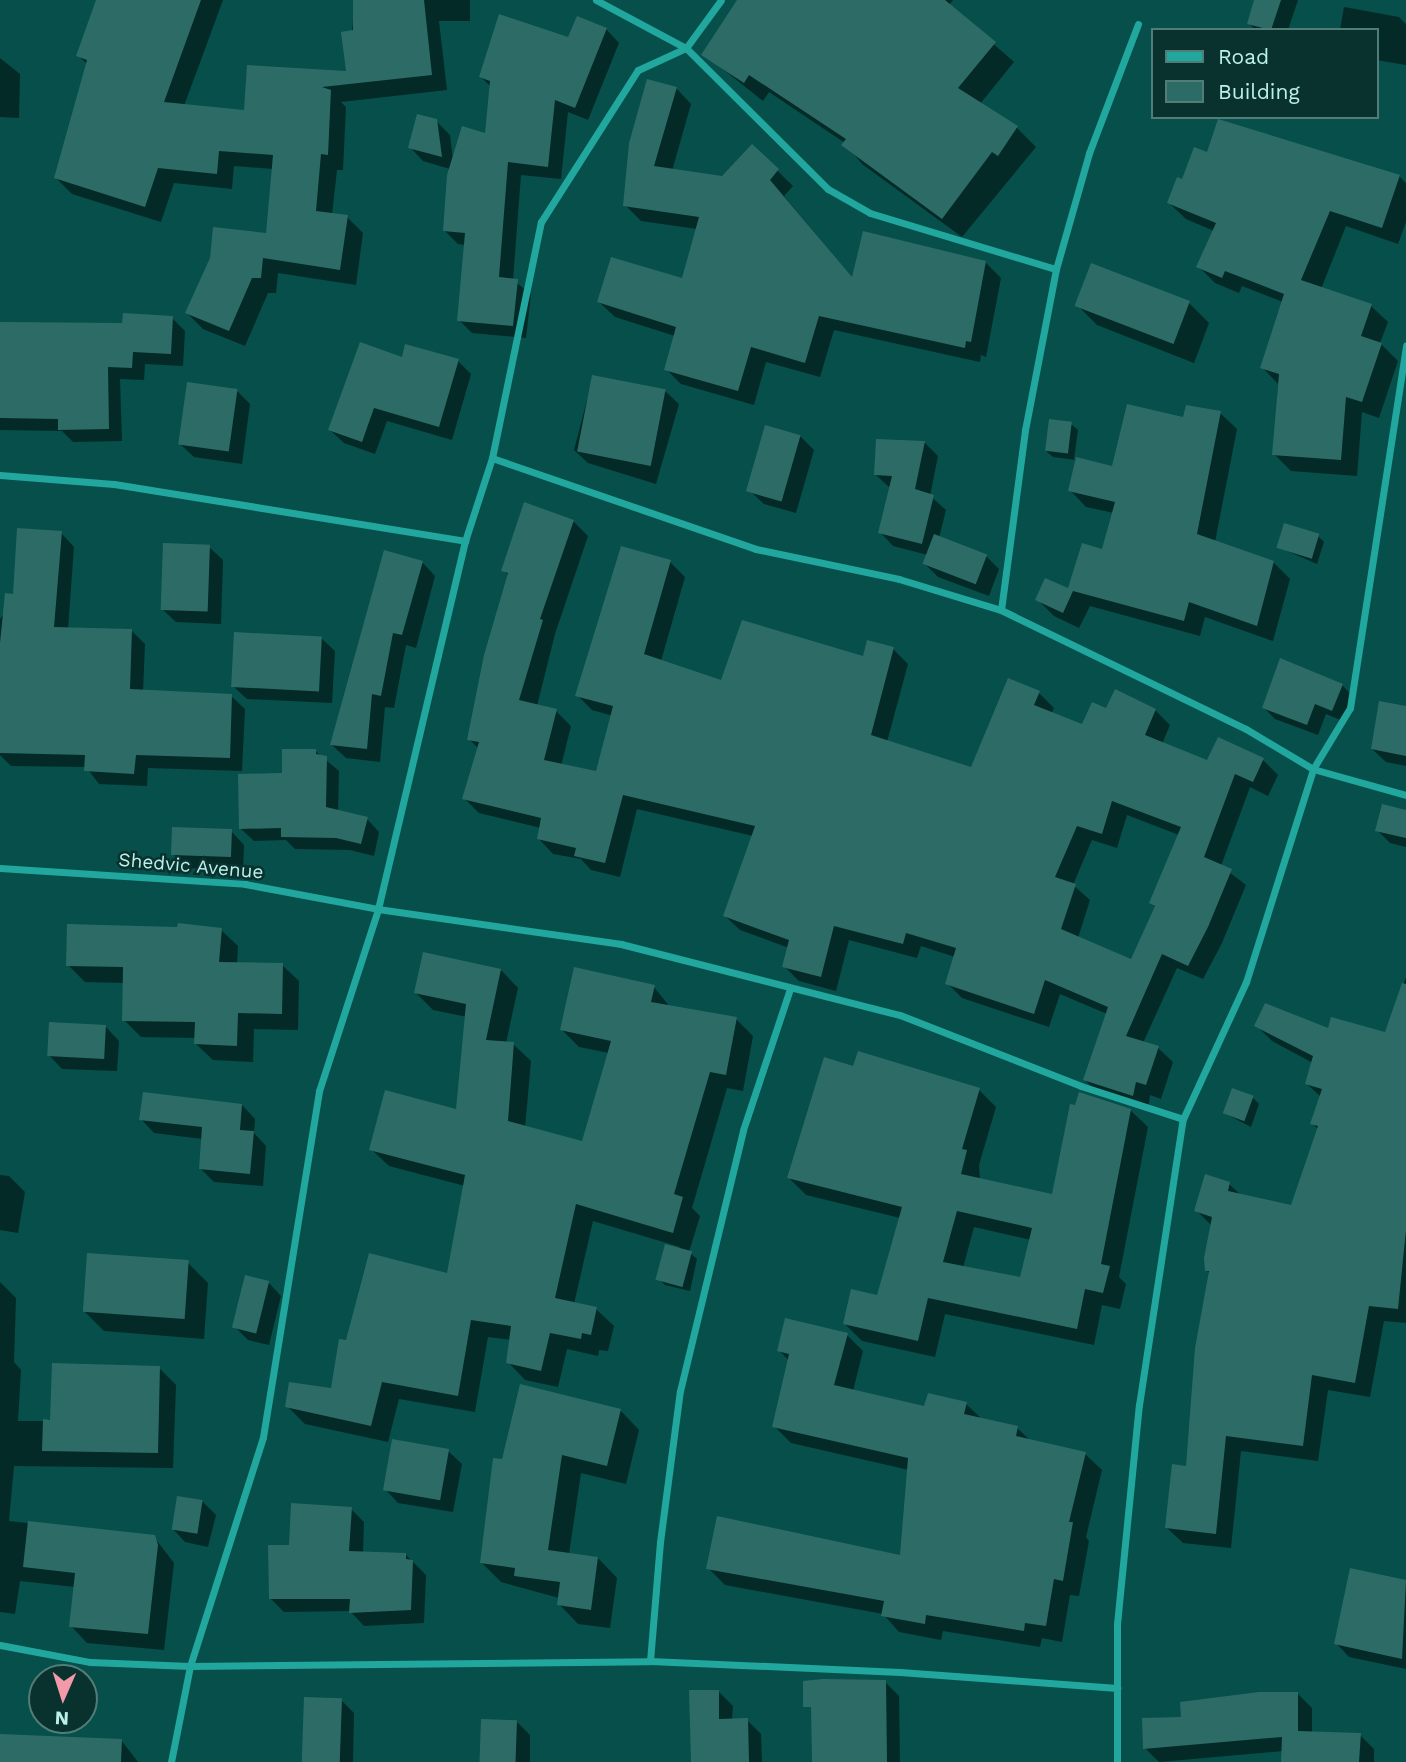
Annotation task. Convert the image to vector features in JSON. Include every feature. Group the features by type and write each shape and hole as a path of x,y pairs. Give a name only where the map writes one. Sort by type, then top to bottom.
{"street":[{"path":"596,0 686,48 828,189 870,213 1056,269"},
{"path":"171,1762 190,1666 262,1437 319,1091 378,909 465,541 492,458 541,222 638,70 686,48 721,0"},
{"path":"1001,610 1026,430 1056,269 1090,153 1139,24"},
{"path":"1117,1762 1117,1624 1139,1405 1183,1119 1246,982 1313,769 1350,708 1406,345"},
{"path":"492,458 756,549 899,579 1001,610 1246,729 1313,769 1406,795"},
{"path":"0,475 114,484 465,541"},
{"name":"Shedvic Avenue","path":"0,868 245,884 378,909 621,944 900,1015 1081,1086 1183,1119"},
{"path":"650,1661 660,1542 680,1391 743,1130 790,989"},
{"path":"0,1645 90,1662 190,1666 650,1661 900,1672 1117,1688"}],"building":[{"path":"96,0 201,0 164,102 244,110 247,65 346,71 341,32 353,30 353,0 424,0 432,75 322,87 331,90 328,155 321,154 316,211 348,215 340,270 263,258 261,278 252,278 229,331 185,313 210,258 213,227 266,233 273,155 219,151 217,174 158,168 145,207 54,178 87,60 76,56"},
{"path":"737,0 945,0 996,42 958,88 1018,126 998,156 992,152 942,219 841,145 846,139 749,75 744,83 701,55"},
{"path":"1254,0 1281,0 1272,28 1247,24"},
{"path":"499,14 568,37 577,16 607,28 575,108 555,100 548,167 508,162 499,277 518,279 513,326 457,321 465,233 443,231 447,175 462,126 485,133 490,81 479,77"},
{"path":"647,79 677,87 654,166 722,176 752,144 779,169 770,180 852,277 863,231 986,261 971,342 966,341 965,348 819,316 805,363 751,347 738,391 664,370 676,327 597,302 611,257 682,278 699,217 623,206 629,143"},
{"path":"417,114 437,119 442,157 408,148"},
{"path":"1218,119 1400,175 1382,228 1330,211 1301,280 1372,304 1361,336 1382,343 1362,402 1346,397 1341,460 1272,455 1279,374 1260,368 1284,294 1225,271 1222,278 1196,267 1216,223 1167,203 1177,177 1182,179 1194,147 1207,152"},
{"path":"1091,263 1190,301 1173,344 1075,306"},
{"path":"123,313 173,316 171,354 133,352 132,368 108,367 109,429 58,430 58,419 0,418 0,322 122,323"},
{"path":"360,342 402,357 405,344 459,359 439,427 374,408 362,442 328,430"},
{"path":"592,375 666,389 651,466 577,452"},
{"path":"187,382 238,389 229,451 178,444"},
{"path":"1127,404 1183,417 1186,405 1221,411 1197,534 1274,561 1257,626 1189,602 1184,621 1073,591 1063,613 1035,600 1045,578 1068,588 1082,543 1102,549 1115,502 1068,491 1076,457 1112,466"},
{"path":"1049,419 1072,422 1068,454 1045,451"},
{"path":"765,425 801,435 782,502 746,491"},
{"path":"876,439 925,441 915,489 934,495 922,544 878,533 892,476 874,475"},
{"path":"524,502 574,520 540,619 543,620 519,700 557,709 544,760 596,771 613,706 575,696 621,546 671,560 644,654 721,680 742,620 863,656 867,640 894,647 871,735 971,767 1008,678 1040,691 1034,705 1082,724 1092,702 1106,708 1115,689 1156,709 1145,735 1207,760 1218,737 1264,758 1253,782 1235,774 1204,857 1232,869 1208,927 1188,966 1162,954 1126,1036 1159,1046 1146,1085 1136,1082 1133,1096 1083,1080 1108,1007 1045,980 1034,1014 945,984 956,948 906,933 903,944 834,926 821,977 782,967 789,940 723,916 755,826 623,795 605,863 574,856 576,848 537,839 541,818 462,799 479,742 467,740 484,655 508,573 501,571","holes":["1112,801 1181,827 1149,903 1155,906 1131,959 1061,929 1076,884 1055,877 1077,826 1102,834"]},
{"path":"1284,523 1319,534 1312,559 1276,548"},
{"path":"17,528 62,531 54,627 132,629 130,689 232,694 230,758 136,755 134,774 84,771 85,755 0,753 0,643 5,593 13,594"},
{"path":"934,534 987,554 976,584 923,564"},
{"path":"163,543 210,545 208,612 161,610"},
{"path":"384,550 423,561 402,635 393,633 381,696 372,694 367,749 330,745"},
{"path":"234,632 322,637 319,692 231,687"},
{"path":"1280,658 1343,684 1332,711 1315,704 1307,725 1262,708"},
{"path":"1379,701 1406,706 1406,756 1371,749"},
{"path":"282,749 316,749 316,754 327,756 326,807 368,817 361,844 336,838 281,837 281,828 239,829 238,774 282,773"},
{"path":"1382,804 1406,810 1406,838 1375,831"},
{"path":"172,827 232,829 231,857 171,855"},
{"path":"178,923 222,928 219,962 283,963 282,1014 238,1013 237,1046 194,1044 195,1022 122,1021 123,967 66,966 67,924 177,927"},
{"path":"423,952 501,969 486,1040 514,1042 508,1121 582,1141 611,1041 560,1030 574,967 655,985 651,1002 737,1017 726,1075 710,1072 674,1194 683,1197 673,1233 576,1204 555,1298 597,1307 591,1335 582,1333 581,1339 550,1333 541,1371 506,1363 511,1326 471,1320 458,1396 382,1382 371,1426 285,1407 289,1382 331,1388 339,1339 346,1340 369,1253 447,1273 465,1175 369,1150 385,1090 456,1109 466,1004 414,993"},
{"path":"1402,983 1406,984 1406,1230 1398,1309 1369,1306 1355,1383 1312,1375 1303,1446 1226,1436 1216,1534 1165,1528 1172,1464 1186,1466 1195,1348 1209,1271 1205,1271 1204,1258 1212,1217 1194,1211 1205,1174 1230,1182 1228,1191 1291,1205 1318,1126 1310,1124 1322,1089 1305,1084 1313,1056 1254,1026 1265,1003 1328,1028 1331,1017 1385,1032"},
{"path":"49,1022 106,1025 104,1059 47,1056"},
{"path":"858,1051 980,1088 962,1149 967,1150 961,1174 1052,1194 1070,1104 1075,1105 1079,1092 1131,1109 1101,1264 1110,1266 1103,1293 1085,1289 1077,1329 928,1298 918,1341 843,1324 851,1289 877,1295 902,1207 787,1178 824,1057 853,1066","holes":["957,1211 1032,1228 1020,1277 943,1262"]},
{"path":"1232,1088 1254,1096 1244,1121 1223,1113"},
{"path":"143,1092 242,1104 240,1130 254,1131 250,1174 199,1169 202,1127 139,1120"},
{"path":"665,1244 692,1251 682,1287 655,1280"},
{"path":"87,1253 189,1260 185,1319 83,1312"},
{"path":"245,1275 269,1281 256,1333 232,1327"},
{"path":"785,1318 848,1333 834,1385 924,1406 928,1393 967,1402 964,1414 1018,1426 1016,1436 1086,1452 1069,1522 1073,1522 1063,1581 1054,1579 1046,1626 1025,1623 1024,1631 926,1615 925,1624 881,1616 884,1601 706,1569 717,1516 900,1555 908,1458 772,1427 789,1354 777,1351"},
{"path":"52,1363 160,1366 158,1453 42,1451 43,1419 50,1420"},
{"path":"520,1384 621,1409 607,1466 562,1455 548,1550 598,1557 591,1610 557,1605 560,1582 514,1576 515,1568 480,1563 493,1458 502,1459"},
{"path":"392,1439 449,1449 440,1500 383,1490"},
{"path":"177,1496 203,1500 197,1534 172,1530"},
{"path":"291,1503 352,1507 349,1551 406,1553 406,1559 413,1560 411,1610 349,1613 350,1599 269,1599 268,1545 289,1545"},
{"path":"28,1521 155,1535 158,1545 148,1634 69,1627 75,1573 23,1567"},
{"path":"1350,1568 1406,1580 1402,1659 1334,1644"},
{"path":"886,1680 887,1762 812,1762 811,1707 803,1707 803,1681"},
{"path":"689,1690 719,1690 719,1719 748,1718 749,1762 691,1762"},
{"path":"1259,1692 1298,1692 1298,1731 1361,1733 1359,1762 1281,1762 1282,1737 1143,1749 1142,1718 1181,1717 1180,1702"},
{"path":"304,1697 342,1698 340,1762 302,1762"},
{"path":"481,1719 517,1720 516,1762 479,1762"},
{"path":"0,1734 122,1739 121,1762 0,1762"}]}
